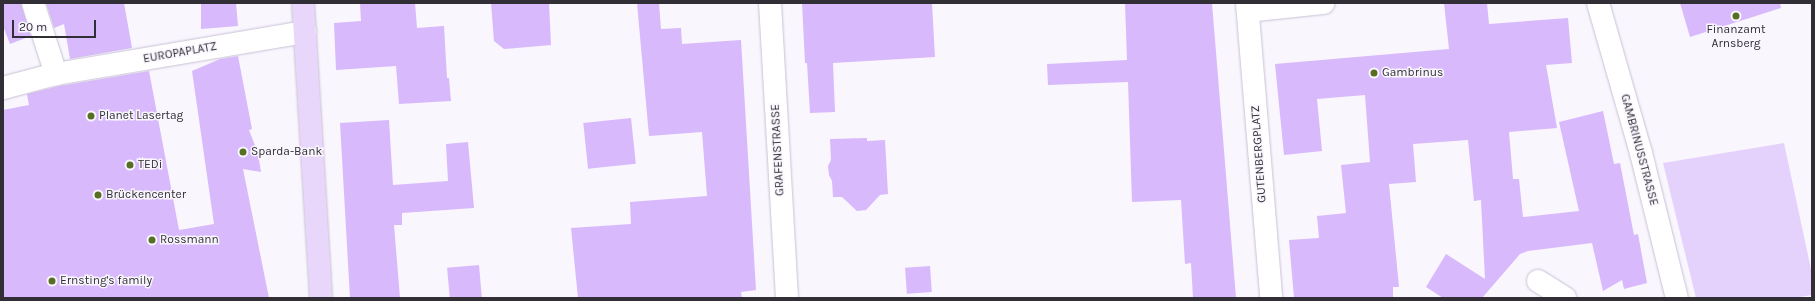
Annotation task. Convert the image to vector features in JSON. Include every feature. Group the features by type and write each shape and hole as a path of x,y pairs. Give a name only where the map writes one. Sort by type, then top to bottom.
{"street":[{"path":"33,3 56,74"},
{"path":"303,3 321,298"},
{"name":"GRAFENSTRASSE","path":"770,3 787,298"},
{"name":"GUTENBERGPLATZ","path":"1271,298 1248,7 1324,3"},
{"name":"GAMBRINUSSTRASSE","path":"1598,3 1641,153 1678,298"},
{"name":"EUROPAPLATZ","path":"3,88 56,74 305,32"},
{"path":"1538,281 1565,298"}],"shaded area":[{"path":"1784,143 1812,274 1812,295 1793,298 1696,298 1663,163"}],"building":[{"path":"3,3 21,3 31,36 10,44 3,26"},
{"path":"46,3 124,3 132,48 70,59 64,24 54,28"},
{"path":"201,3 236,3 238,26 201,29"},
{"path":"360,3 415,3 417,28 444,26 447,78 449,78 451,101 399,104 396,66 336,70 334,23 361,21"},
{"path":"491,3 549,3 551,45 504,49 494,41"},
{"path":"637,3 659,3 661,29 681,28 682,44 741,40 756,290 741,292 742,298 578,298 571,228 631,224 630,202 707,196 702,132 649,136"},
{"path":"802,3 932,3 935,57 833,63 835,112 810,113 807,63 805,63"},
{"path":"1125,3 1212,3 1236,298 1193,298 1191,263 1185,264 1181,200 1132,202 1128,82 1048,85 1047,64 1127,60"},
{"path":"1444,3 1487,3 1489,24 1568,18 1572,63 1546,65 1557,128 1509,132 1513,179 1519,179 1523,217 1579,211 1559,122 1603,111 1614,164 1620,163 1634,235 1638,234 1647,283 1624,289 1622,280 1603,291 1592,243 1528,251 1520,254 1482,298 1443,298 1426,287 1446,254 1485,279 1481,200 1474,201 1468,140 1413,144 1416,182 1389,184 1399,287 1393,287 1393,298 1294,298 1289,240 1319,238 1317,216 1346,213 1341,165 1370,162 1365,95 1317,99 1322,151 1284,155 1275,64 1449,49"},
{"path":"1680,3 1780,3 1781,8 1690,37"},
{"name":"Brückencenter","path":"238,56 252,129 249,130 258,153 261,172 243,169 269,298 3,298 3,110 29,105 27,94 59,86 149,71 179,230 214,224 192,71 220,59"},
{"path":"631,118 636,164 588,169 583,123"},
{"path":"389,120 393,185 448,181 446,144 468,142 474,208 402,213 402,225 394,225 400,298 350,298 340,123"},
{"path":"867,138 867,141 885,140 888,194 880,195 866,210 857,211 842,197 833,197 832,181 829,175 828,166 831,160 830,139"},
{"path":"479,265 482,298 450,298 447,268"},
{"path":"930,266 932,292 907,294 905,268"}],"place":[{"name":"Finanzamt Arnsberg","path":"1736,16"},
{"name":"Gambrinus","path":"1374,73"},
{"name":"Planet Lasertag","path":"91,116"},
{"name":"Sparda-Bank","path":"243,152"},
{"name":"TEDi","path":"130,165"},
{"name":"Brückencenter","path":"98,195"},
{"name":"Rossmann","path":"152,240"},
{"name":"Ernsting's family","path":"52,281"}]}
